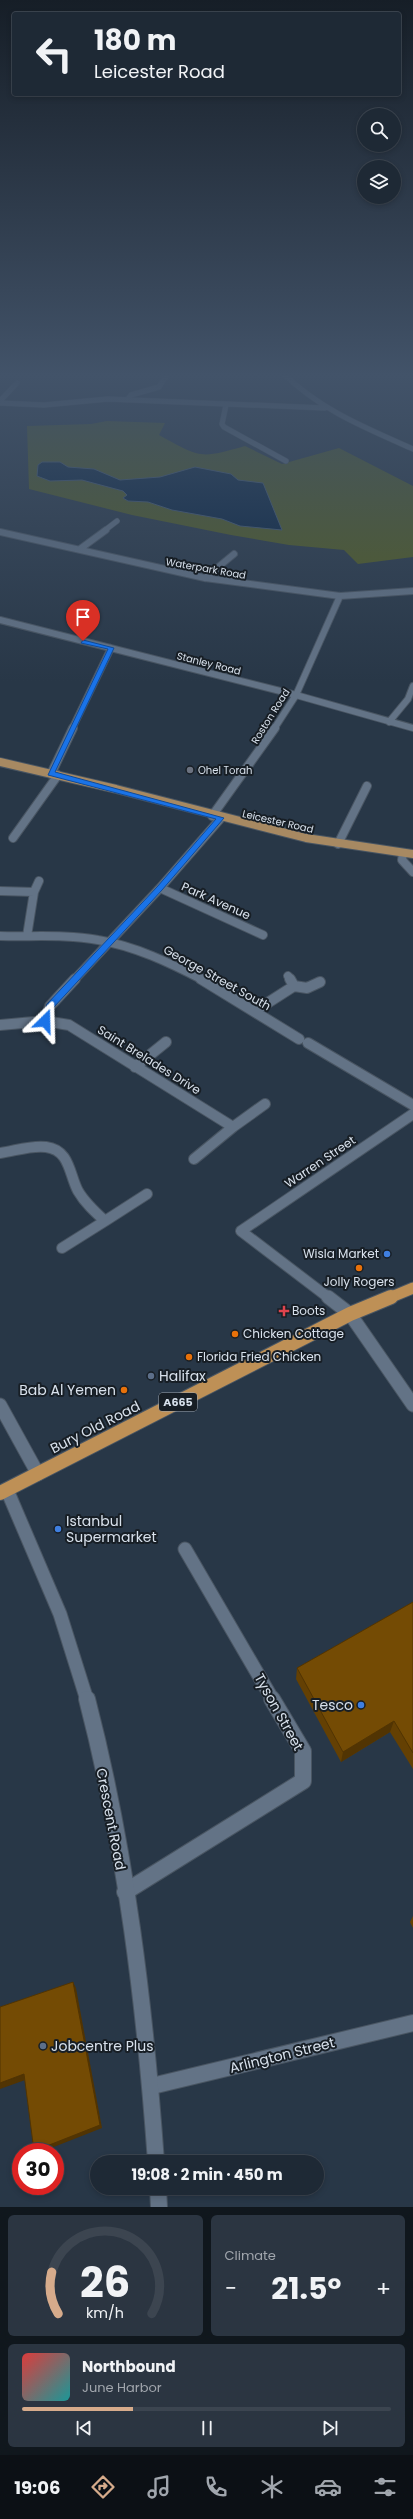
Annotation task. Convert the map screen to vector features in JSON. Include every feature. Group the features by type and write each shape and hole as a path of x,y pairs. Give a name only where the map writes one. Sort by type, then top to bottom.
{"highway":[{"name":"Bury Old Road","path":"3,1492 350,1314 413,1288"}],"main road":[{"name":"Leicester Road","path":"0,762 54,774 217,817 338,844 413,854"}],"street":[{"path":"80,549 117,521"},
{"name":"Waterpark Road","path":"0,532 205,578 340,596 413,591"},
{"path":"205,578 234,554"},
{"name":"Roston Road","path":"45,1021 50,1006 108,942 160,888 217,817 296,696 340,596"},
{"name":"Stanley Road","path":"0,620 296,696 413,728"},
{"path":"13,838 54,774 111,648"},
{"path":"390,722 408,699 413,686"},
{"path":"338,844 367,786"},
{"path":"403,853 402,860 413,872"},
{"path":"27,936 34,892 39,881"},
{"name":"Park Avenue","path":"160,888 263,935"},
{"path":"0,891 34,892"},
{"name":"George Street South","path":"0,936 27,936 108,942 165,961 255,1011 413,1105"},
{"path":"288,976 294,986"},
{"path":"255,1011 294,986 307,988 320,982"},
{"name":"Saint Brelades Drive","path":"0,1025 45,1021 69,1025 134,1067 233,1127"},
{"path":"134,1067 166,1042"},
{"path":"194,1159 233,1127 265,1104"},
{"name":"Warren Street","path":"350,1314 241,1231 413,1114"},
{"path":"0,1153 42,1147 56,1150 68,1160 77,1191 87,1204 105,1221"},
{"path":"62,1248 147,1194"},
{"path":"350,1314 413,1405"},
{"path":"0,1405 38,1474"},
{"name":"Crescent Road","path":"3,1492 48,1583 85,1690 110,1802 125,1892 152,2086 156,2155"},
{"name":"Tyson Street","path":"125,1892 302,1781 303,1751 185,1549"},
{"name":"Arlington Street","path":"152,2086 413,2023"},
{"path":"158,2195 159,2207"}],"green space":[{"path":"29,476 394,476 413,486 413,557 358,564 344,550 289,545 231,535 132,515 29,489"}],"water":[{"path":"37,476 111,476 120,480 164,476 233,476 238,480 263,483 282,530 240,526 222,519 172,510 148,502 128,501 123,498 127,495 123,491 82,480 50,481"}],"building":[{"name":"Tesco","path":"413,1602 413,1753 394,1721 343,1752 297,1668"},
{"name":"Jobcentre Plus","path":"73,1982 100,2125 54,2143 33,2143 24,2074 0,2083 0,2007"}],"place":[{"name":"Ohel Torah","path":"190,770"},
{"name":"Wisla Market","path":"387,1254"},
{"name":"Jolly Rogers","path":"359,1268"},
{"name":"Boots","path":"284,1311"},
{"name":"Chicken Cottage","path":"235,1334"},
{"name":"Florida Fried Chicken","path":"189,1357"},
{"name":"Halifax","path":"151,1376"},
{"name":"Bab Al Yemen","path":"124,1390"},
{"name":"Istanbul Supermarket","path":"58,1529"},
{"name":"Tesco","path":"361,1705"},
{"name":"Jobcentre Plus","path":"43,2046"}],"route":[{"path":"45,1021 50,1006 108,942 160,888 221,818 130,793 51,774 111,648 83,641"}]}
